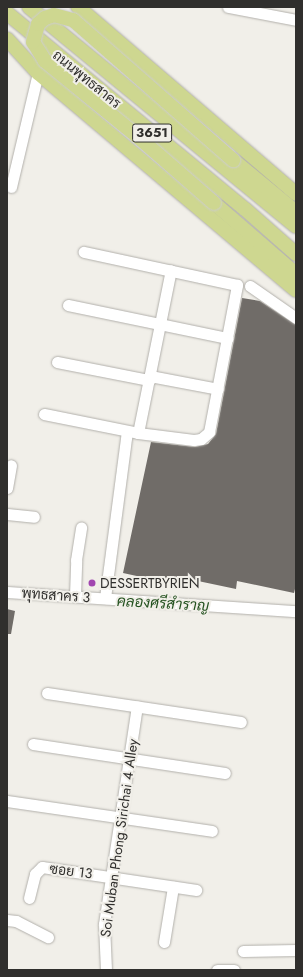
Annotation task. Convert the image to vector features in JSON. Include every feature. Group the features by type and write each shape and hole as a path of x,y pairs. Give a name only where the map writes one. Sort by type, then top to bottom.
{"main road":[{"name":"ถนนพุทธสาคร","path":"29,7 296,226"},
{"path":"78,7 296,194"},
{"name":"ถนนพุทธสาคร","path":"7,13 296,254"},
{"path":"296,212 233,160 73,20 54,15 45,18 38,24 33,42 45,61 137,136 296,274"},
{"path":"7,39 38,73 296,290"}],"street":[{"path":"228,7 296,20"},
{"path":"11,187 38,73"},
{"path":"44,414 138,433 201,439 209,432 237,285 84,252"},
{"path":"138,433 171,270"},
{"path":"250,286 296,318"},
{"path":"68,305 228,338"},
{"path":"57,362 218,389"},
{"path":"105,598 127,431"},
{"path":"7,488 11,465"},
{"path":"7,514 34,517"},
{"path":"75,596 76,560 81,527"},
{"name":"พุทธสาคร 3","path":"7,592 296,611"},
{"path":"47,693 242,722"},
{"name":"Soi Muban Phong Sirichai 4 Alley","path":"106,970 104,924 137,706"},
{"path":"33,744 225,773"},
{"path":"7,801 212,830"},
{"name":"ซอย 13","path":"29,898 35,874 42,868 196,890"},
{"path":"164,942 173,887"},
{"path":"7,920 16,921 48,937"},
{"path":"243,951 296,950"},
{"path":"217,970 234,970"}],"building":[{"path":"242,298 260,301 296,325 296,585 294,593 237,581 236,589 179,577 178,585 123,573 151,442 195,447 208,444 216,434"},
{"path":"7,609 15,611 11,634 7,634"}],"place":[{"name":"DESSERTBYRIEN","path":"92,583"}],"water label":[{"name":"คลองศรีสำราญ","path":"163,604"}]}
